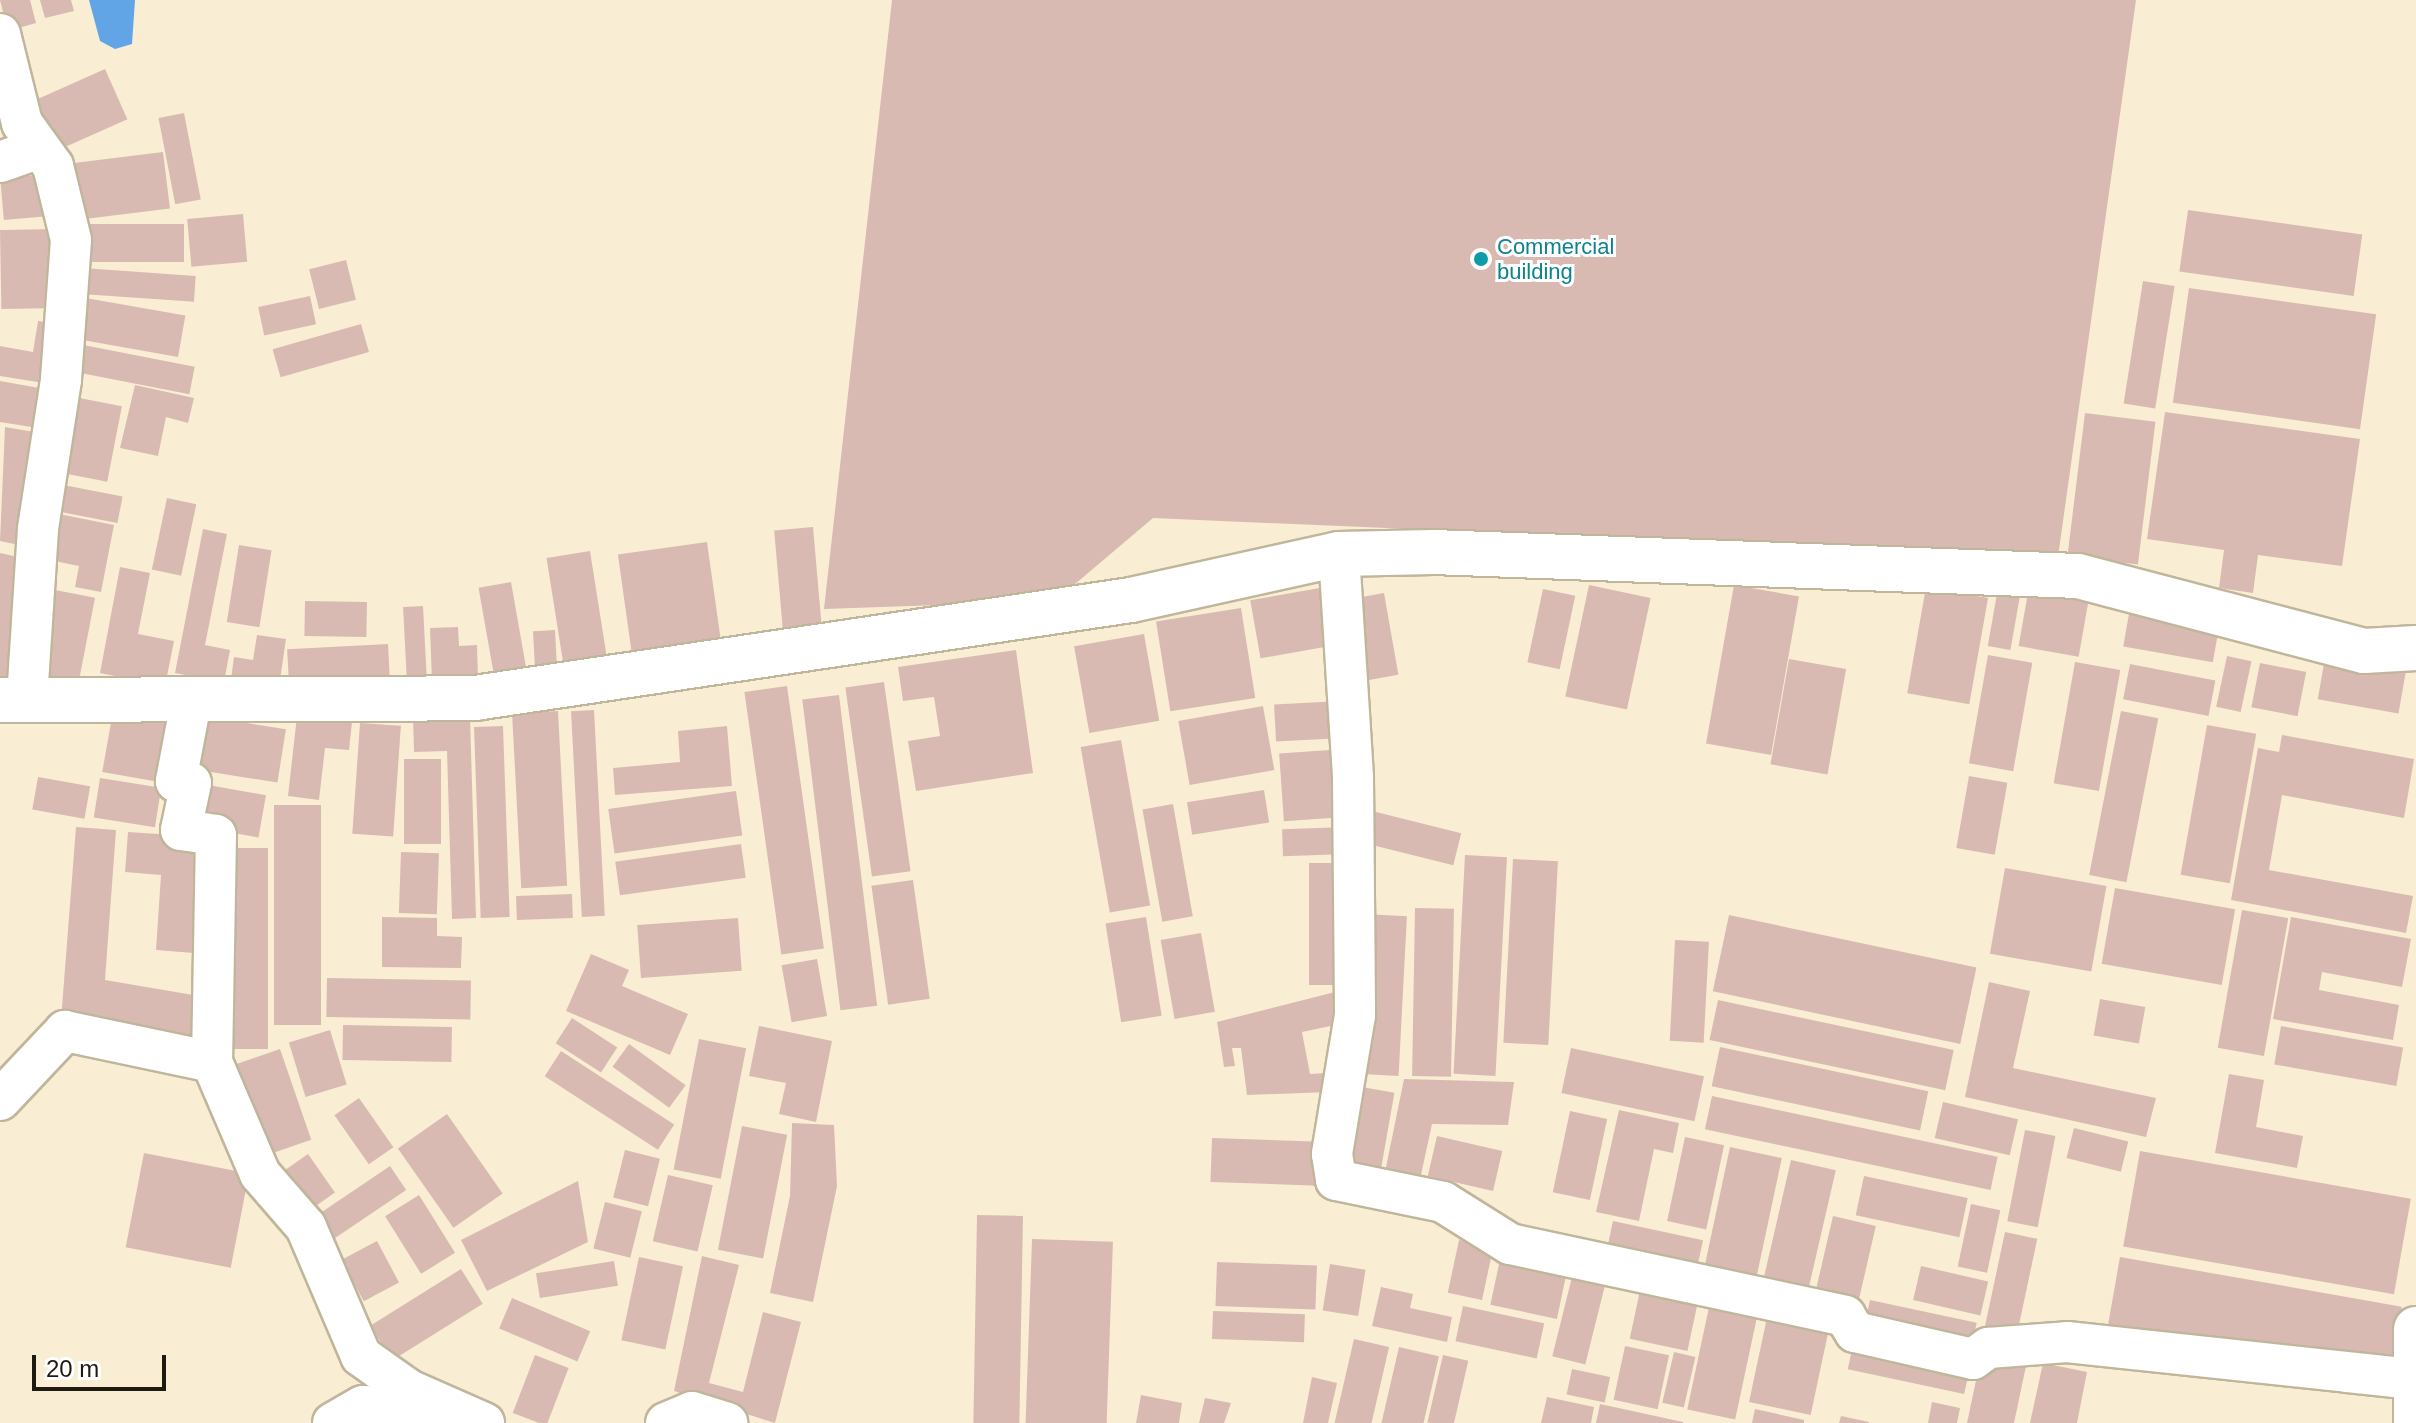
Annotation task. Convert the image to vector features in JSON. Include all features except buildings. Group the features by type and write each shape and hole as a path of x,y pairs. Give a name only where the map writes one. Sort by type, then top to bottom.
{"street":[{"path":"0,34 22,123 53,166 71,240 61,380 14,700 475,698 1131,600 1339,554 1433,552 2078,576 2282,625 2364,651 2416,648"},
{"path":"0,162 40,148"},
{"path":"1339,554 1353,779 1355,1015 1332,1154 1336,1180 1443,1202 1510,1244 1845,1316 1855,1332 1973,1359 1988,1348 2067,1342 2416,1379"},
{"path":"192,697 176,781 191,783 181,830 216,835 212,1062 260,1174 306,1227 361,1356 409,1390 484,1423"},
{"path":"0,1100 65,1031 212,1062"},
{"path":"2416,1329 2416,1423"},
{"path":"333,1423 363,1406 423,1408 429,1423"},
{"path":"666,1423 692,1412 727,1423"}],"water":[{"path":"89,0 135,0 132,44 115,49 100,41"}],"place":[{"name":"Commercial building","path":"1481,259"}]}
